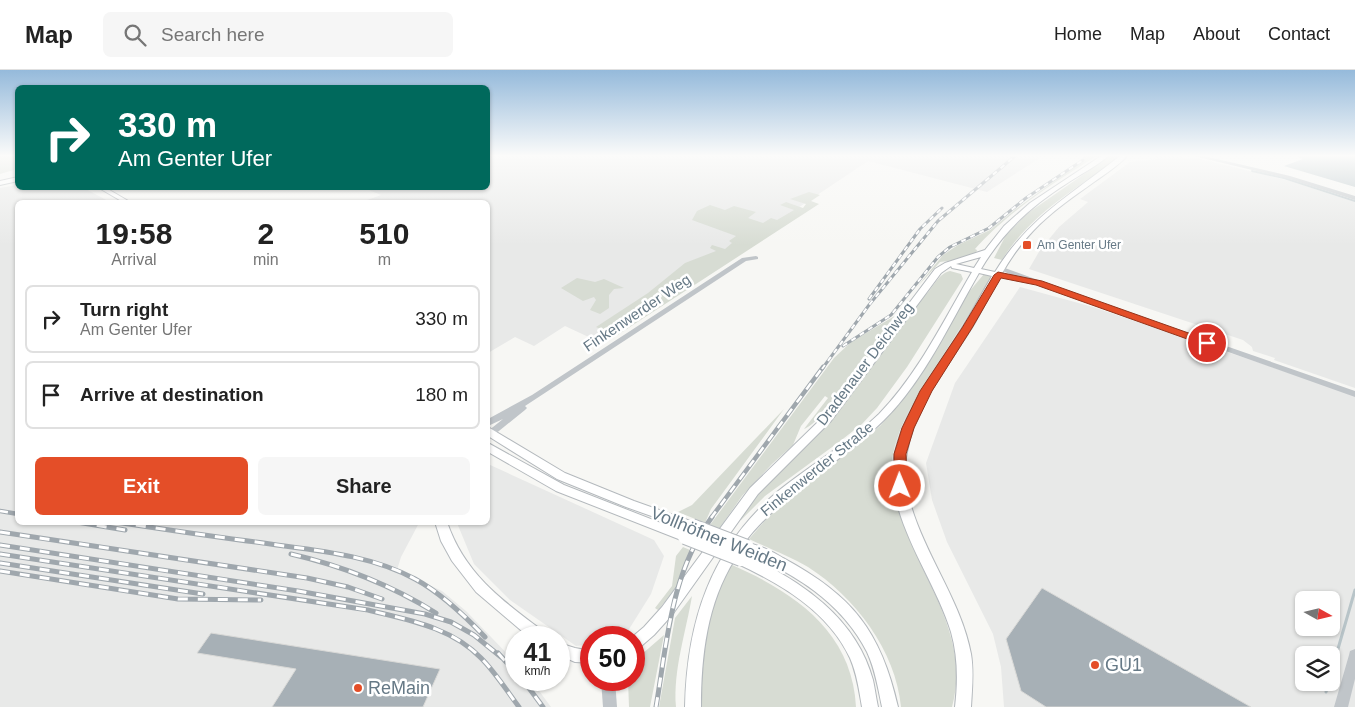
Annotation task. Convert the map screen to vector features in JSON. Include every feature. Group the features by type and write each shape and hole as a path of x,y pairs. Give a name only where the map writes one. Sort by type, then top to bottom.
{"main road":[{"name":"Finkenwerder Straße","path":"692,707 694,666 699,631 712,591 736,545 769,506 858,439 884,414 904,389 988,252 1010,226 1043,197 1060,186"},
{"path":"963,707 965,672 958,631 951,611 910,523 900,486 900,454 908,428 926,391 967,328 1018,243 1041,219 1085,186"},
{"path":"106,190 124,200"},
{"path":"942,267 952,262 964,261 988,252"},
{"path":"964,261 976,271"},
{"path":"942,267 964,272 1000,272"},
{"name":"Dradenauer Deichweg","path":"645,634 667,611 754,491 827,419 916,298 942,267"},
{"name":"Vollhöfner Weiden","path":"490,432 561,476 630,504 692,526 744,553 814,600 832,618 845,636 859,663 867,688 870,707"},
{"name":"Vollhöfner Weiden","path":"490,448 560,488 685,537 791,566 814,580 842,606 870,643 884,675 890,707"},
{"path":"442,525 450,547 468,575 526,626"}],"street":[{"path":"1315,186 1355,198"},
{"name":"Finkenwerder Weg","path":"490,430 535,397 744,259 756,258"},
{"path":"1000,272 1038,283 1355,394"},
{"path":"1342,707 1355,655"},
{"path":"609,691 610,707"}],"shaded area":[{"path":"15,186 15,190 88,190 106,200 15,200 15,525 418,525 401,557 397,570 442,591 466,611 505,652 505,691 539,691 551,707 0,707 0,188"},
{"path":"490,186 831,186 595,340 565,326 534,346 515,337 490,352 490,200 367,200 381,195 369,190 490,190"},
{"path":"963,186 997,186 987,192"},
{"path":"1048,186 1051,186 1001,223 975,249 977,250 976,253 963,259 940,262 917,287 943,255 958,245 990,230"},
{"path":"1067,186 1078,186 1041,215 1014,243 1002,260 994,258 1006,235 1028,213"},
{"path":"1098,186 1305,186 1355,202 1355,388 1253,351 1252,347 1243,340 1029,269 1040,250 1059,227 1088,202 1080,199"},
{"path":"809,192 820,195 811,201 819,204 616,336 596,327 648,293 685,263 716,251 710,248 712,245 725,249 732,243 729,241 736,236 692,220 697,211 710,205 725,210 734,206 756,212 748,218 763,223 771,218 777,220 794,210 780,205 786,202 803,208 806,204 790,199"},
{"path":"950,271 961,274 963,279 907,367 877,408 862,424 765,496 741,520 739,519 760,492 791,459 919,300 941,276"},
{"path":"984,274 992,277 911,407 899,433 893,453 892,469 896,498 914,550 938,600 947,625 954,651 956,679 952,707 901,707 891,666 882,646 857,610 825,579 808,567 749,539 783,500 880,426 905,396 968,293"},
{"path":"577,278 595,282 604,279 624,288 614,289 609,295 609,308 600,314 590,310 596,300 594,297 583,301 561,288"},
{"path":"1020,287 1093,307 1355,395 1355,707 1004,707 1001,667 993,634 947,542 932,500 926,463 955,383"},
{"path":"898,314 825,412 804,429 828,398 825,396 801,426 793,445 742,496 719,529 710,525 834,358 851,342"},
{"path":"784,409 711,509 705,523 678,512 692,505"},
{"path":"490,465 654,540 664,556 651,594 631,626 580,626 580,645 576,646 570,642 570,626 547,626 510,600 474,564 458,525 490,525"},
{"path":"683,547 690,550 675,590 658,610 655,608 672,586 676,556"},
{"path":"730,564 776,587 816,618 831,636 844,657 852,680 856,707 700,707 701,670 706,634 716,598"},
{"path":"692,596 678,665 676,707 659,707 675,618"},
{"path":"664,635 650,707 629,707 628,691 645,691 645,651"}],"building":[{"name":"GU1","path":"1042,588 1251,707 1046,707 1021,691 1006,639"},
{"name":"ReMain","path":"211,633 440,669 423,707 272,707 296,669 197,653"}],"waterway":[{"path":"1308,186 1355,201"},
{"path":"1339,646 1355,590"}],"railway":[{"path":"822,369 869,305 938,221 980,186"},
{"path":"843,346 891,315 938,257 950,247 989,228 1044,186"},
{"path":"869,299 920,229 942,208"},
{"path":"711,518 823,367"},
{"path":"0,511 15,514"},
{"path":"656,707 668,633 679,584 698,538 712,517"},
{"path":"95,525 125,530"},
{"path":"136,525 317,550 377,563 397,570 434,591 485,637"},
{"path":"0,532 307,578 348,587 382,599"},
{"path":"0,545 298,591 425,614 451,622 474,635 501,657"},
{"path":"0,554 368,610 413,621 443,632 469,647 491,669 519,707"},
{"path":"291,554 329,564 384,585 436,613"},
{"path":"0,563 203,594"},
{"path":"0,571 178,599 261,600"},
{"path":"498,653 505,661"},
{"path":"531,691 543,707"}],"place":[{"name":"Am Genter Ufer","path":"1027,245"},
{"name":"GU1","path":"1095,665"},
{"name":"ReMain","path":"358,688"}],"route":[{"path":"900,486 900,454 903,439 908,428 926,391 967,328 998,275 1038,283 1207,343"}]}
